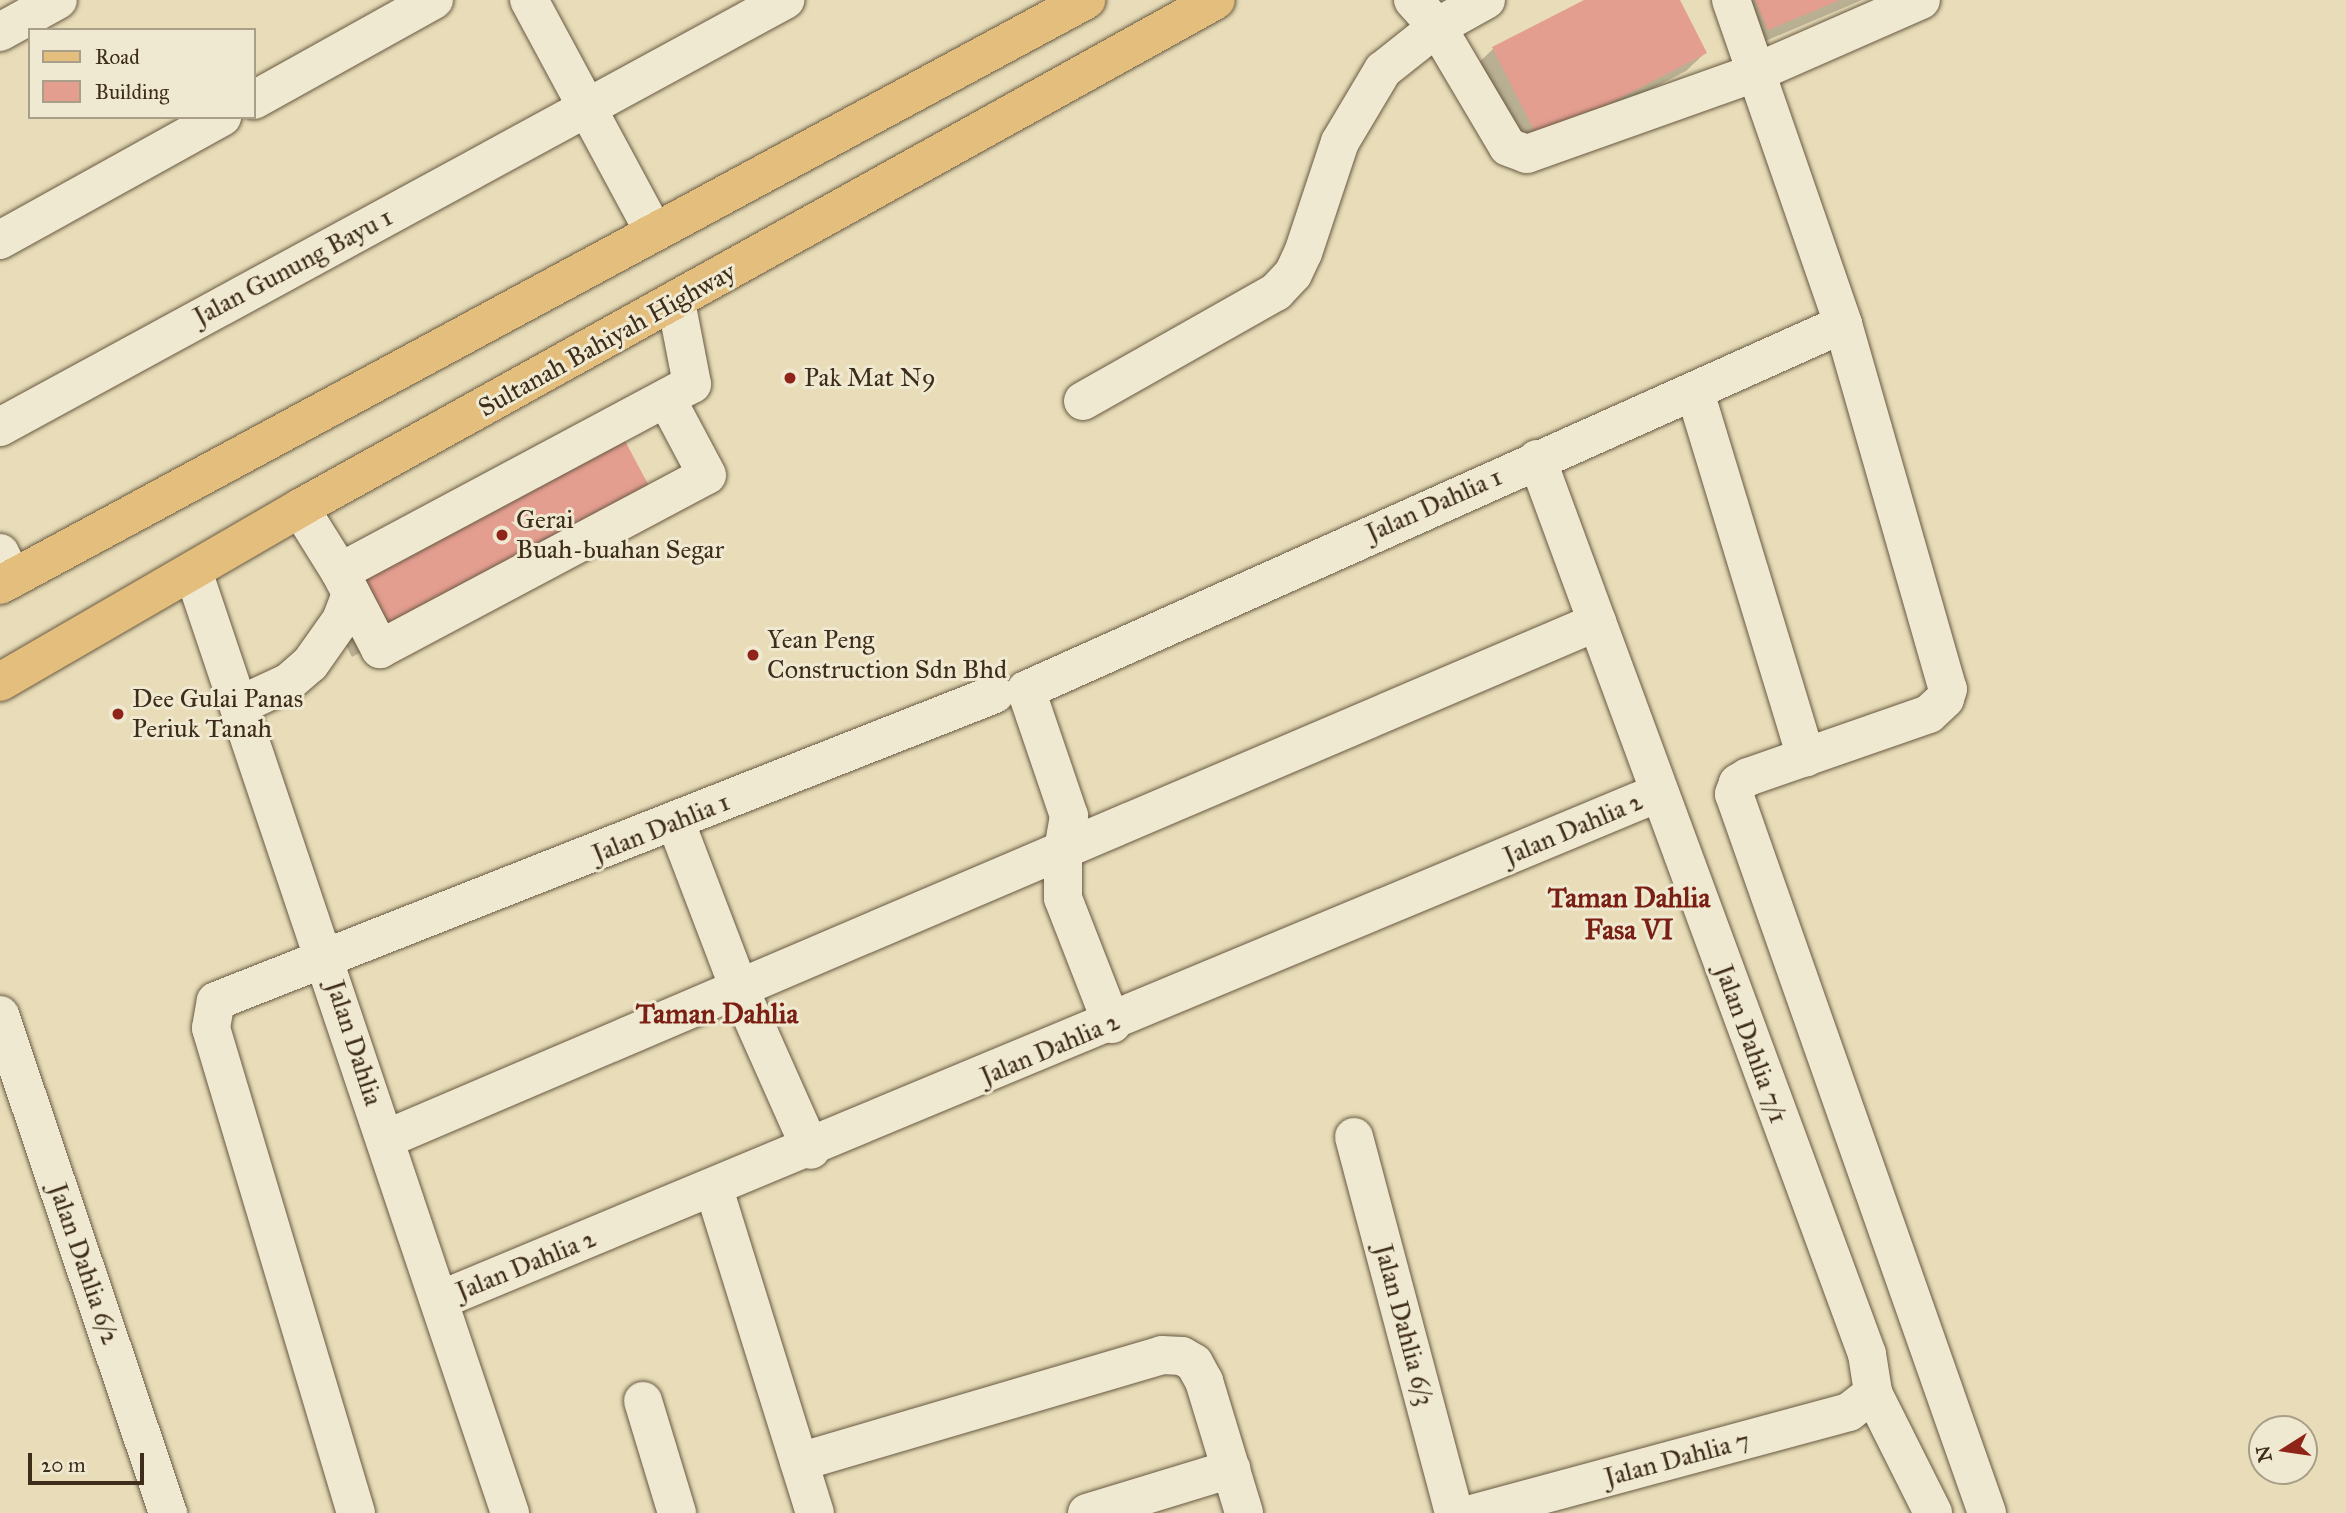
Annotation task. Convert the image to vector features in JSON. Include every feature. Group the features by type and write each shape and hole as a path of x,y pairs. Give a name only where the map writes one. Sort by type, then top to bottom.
{"main road":[{"path":"4,572 1086,0"},
{"name":"Sultanah Bahiyah Highway","path":"0,682 194,573 300,508 676,302 1216,0"}],"street":[{"path":"3,23 58,0"},
{"path":"256,99 434,0"},
{"path":"528,0 653,230"},
{"name":"Jalan Gunung Bayu 1","path":"0,427 785,0"},
{"path":"1083,401 1276,292 1293,274 1303,253 1328,169 1346,132 1384,71 1425,14 1486,0"},
{"path":"1731,0 1843,324 1948,688 1945,699 1929,714 1748,776 1738,783 1734,794 1987,1513"},
{"path":"1425,14 1508,147 1527,154 1757,72 1921,0"},
{"path":"0,240 218,119"},
{"path":"345,583 692,384 676,302"},
{"name":"Jalan Dahlia 1","path":"356,1513 211,1028 216,1002 1011,692 1537,458 1695,392 1843,324"},
{"path":"1695,392 1806,758"},
{"path":"300,508 345,583 380,649 707,475 666,398"},
{"name":"Jalan Dahlia 7/1","path":"1537,458 1658,793 1867,1354 1872,1393 1933,1513"},
{"name":"Jalan Dahlia","path":"194,573 326,959 510,1513"},
{"path":"240,705 277,689 310,664 341,620 345,583"},
{"path":"386,1139 1597,622"},
{"path":"1011,692 1064,794 1069,835 1063,850 1063,898 1112,1024"},
{"name":"Jalan Dahlia 2","path":"440,1300 811,1150 1658,793"},
{"path":"676,823 739,988 811,1150"},
{"name":"Jalan Dahlia 6/2","path":"0,1015 168,1513"},
{"name":"Jalan Dahlia 6/3","path":"1354,1137 1454,1513"},
{"path":"714,1189 815,1513"},
{"path":"799,1462 1162,1355 1182,1356 1194,1363 1204,1381 1244,1513"},
{"name":"Jalan Dahlia 7","path":"1475,1513 1849,1412 1872,1393"},
{"path":"643,1401 677,1513"},
{"path":"1087,1513 1231,1469"}],"building":[{"path":"1584,0 1680,0 1707,53 1539,140 1492,47"},
{"path":"1755,0 1840,0 1768,30"},
{"name":"Gerai Buah-buahan Segar","path":"624,439 650,488 381,631 355,582"}],"place":[{"name":"Pak Mat N9","path":"790,378"},
{"name":"Gerai Buah-buahan Segar","path":"502,535"},
{"name":"Yean Peng Construction Sdn Bhd","path":"753,655"},
{"name":"Dee Gulai Panas Periuk Tanah","path":"118,714"}],"district":[{"name":"Taman Dahlia Fasa VI","path":"1629,914"},
{"name":"Taman Dahlia","path":"717,1014"}]}
